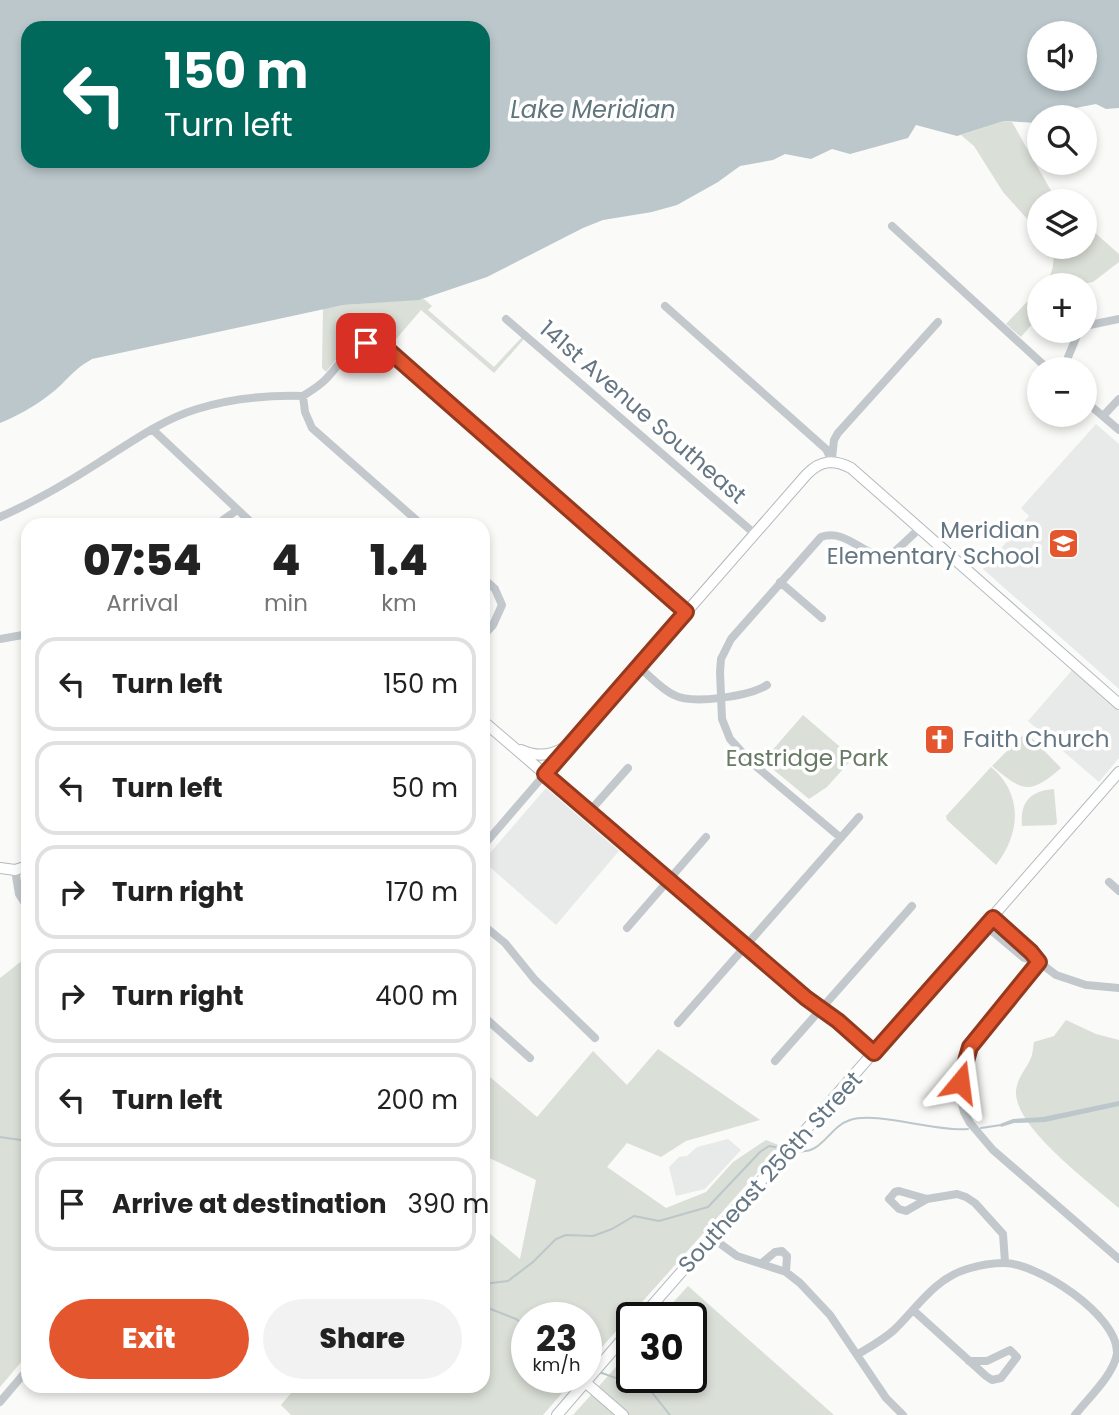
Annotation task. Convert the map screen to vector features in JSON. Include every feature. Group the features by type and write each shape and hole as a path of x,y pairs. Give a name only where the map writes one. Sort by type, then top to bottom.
{"street":[{"path":"892,226 1035,357"},
{"path":"665,306 826,449 832,461"},
{"path":"1097,323 1119,318"},
{"name":"141st Avenue Southeast","path":"506,319 755,534"},
{"path":"832,461 834,440 838,433 938,322"},
{"path":"0,517 75,478 152,429 196,409 242,398 303,396 326,379 353,348 366,343 377,344 388,350 686,612"},
{"path":"303,396 307,421 312,428 414,518"},
{"path":"1103,416 1119,399"},
{"path":"1097,411 1119,430"},
{"path":"152,429 246,518"},
{"path":"490,838 815,467 832,461 851,468 1119,704"},
{"path":"226,518 237,510"},
{"path":"841,838 735,746 724,726 721,659 725,649 821,537 831,534 841,536 874,554 889,557 919,528"},
{"path":"780,582 822,618"},
{"path":"490,584 502,605 490,628"},
{"path":"0,639 21,635"},
{"path":"639,667 675,696 693,700 749,693 767,685"},
{"path":"490,728 874,1053"},
{"path":"512,746 540,755 554,753 573,742"},
{"path":"589,812 628,768"},
{"name":"Southeast 256th Street","path":"655,1302 1119,772"},
{"path":"678,1023 859,817"},
{"path":"627,928 706,837"},
{"path":"0,868 21,868"},
{"path":"15,870 21,897"},
{"path":"1110,882 1119,891"},
{"path":"775,1061 912,906"},
{"path":"989,922 1024,958 1039,962 1068,981 1119,988"},
{"path":"490,931 505,943 536,979 595,1038"},
{"path":"1039,962 970,1047 963,1065 960,1089 964,1112 993,1150 1119,1259"},
{"path":"490,1022 530,1058"},
{"path":"927,1199 957,1194 975,1203 1003,1234 1005,1262"},
{"path":"711,1237 737,1256 786,1272 830,1315 886,1398 903,1415"},
{"path":"762,1263 775,1252 782,1251 787,1256 786,1272"},
{"path":"858,1354 893,1331 937,1284 967,1269 1005,1262 1039,1272 1064,1286 1104,1320 1118,1341 1117,1354 1104,1380 1075,1415"},
{"path":"913,1310 969,1361 994,1381 1001,1378 1017,1357 1010,1350 987,1361 969,1361"},
{"path":"602,1362 616,1346"},
{"path":"0,1402 21,1378"},
{"path":"602,1389 622,1415"},
{"path":"556,1415 575,1393"}],"shaded area":[{"name":"Meridian Elementary School","path":"1097,425 1119,444 1119,689 983,569 1029,516 1021,508 1093,427"},
{"path":"1073,669 1119,711 1119,758 1099,782 1028,721"},
{"path":"546,788 619,851 556,925 490,867 490,853"},
{"path":"728,1139 741,1150 705,1189 676,1196 669,1167 679,1157 687,1156 697,1147"}],"green space":[{"path":"1004,121 1012,122 1027,148 1027,175 1042,175 1050,189 1027,189 1027,219 1003,192 974,146 961,135"},
{"path":"1097,235 1119,254 1119,262 1097,279 1097,273 1050,273 1053,259 1097,259"},
{"path":"424,299 432,306 428,310 494,367 522,337 524,339 494,373 421,310 391,345 371,338 362,340 346,350 326,372 322,368 323,309"},
{"path":"1027,302 1027,330 1021,337 1006,324"},
{"name":"Eastridge Park","path":"803,715 853,758 827,787 809,799 763,761"},
{"path":"1024,734 1028,734 1061,768 1042,783 1027,787 1012,781 992,766"},
{"path":"991,767 1009,789 1015,815 1010,841 996,865 947,820 946,816"},
{"path":"1054,789 1057,823 1022,826 1023,810 1028,799 1039,792"},
{"path":"21,962 21,1362 0,1387 0,978"},
{"path":"1066,1020 1096,1034 1119,1040 1119,1208 1057,1155 1028,1122 1019,1106 1017,1087 1031,1058 1034,1042 1054,1036"},
{"path":"658,1049 760,1120 686,1141 661,1157 627,1143 607,1167 666,1208 706,1192 733,1162 766,1140 781,1146 642,1302 616,1302 616,1331 602,1347 602,1302 511,1302 511,1393 562,1393 543,1415 291,1415 281,1405 291,1393 490,1393 490,1234 520,1259 536,1180 490,1158 490,1077 537,1117 593,1051 627,1085"},
{"path":"688,1286 706,1302 674,1302"},
{"path":"707,1303 834,1415 573,1415 593,1393 602,1393 602,1383 616,1367 616,1393 707,1393"}],"water":[{"name":"Lake Meridian","path":"0,0 1119,0 1119,108 1106,109 1096,104 1027,105 1027,122 1004,121 957,136 916,125 908,138 850,154 832,149 811,159 785,154 773,160 740,166 677,205 603,220 487,277 419,300 343,305 92,359 40,401 0,423"},
{"path":"1119,1101 1119,1106 1045,1122 1014,1123 1001,1127 1000,1124 1013,1119 1043,1117"}],"waterway":[{"path":"797,1151 813,1149 842,1124 861,1118 968,1129"},
{"path":"981,1128 1001,1125"},
{"path":"0,1137 21,1140"},
{"path":"490,1283 508,1281 533,1262 556,1239 566,1235 593,1236 634,1216 659,1221 708,1207 760,1152 769,1146 781,1148"},
{"path":"490,1309 511,1317"},
{"path":"602,1373 650,1390 670,1415"}],"place":[{"name":"Meridian Elementary School","path":"1063,543"},
{"name":"Faith Church","path":"940,739"}],"route":[{"path":"366,343 377,344 388,350 686,612 545,774 820,1010 838,1021 874,1053 993,918 1031,952 1039,962 970,1047 960,1082"}]}
